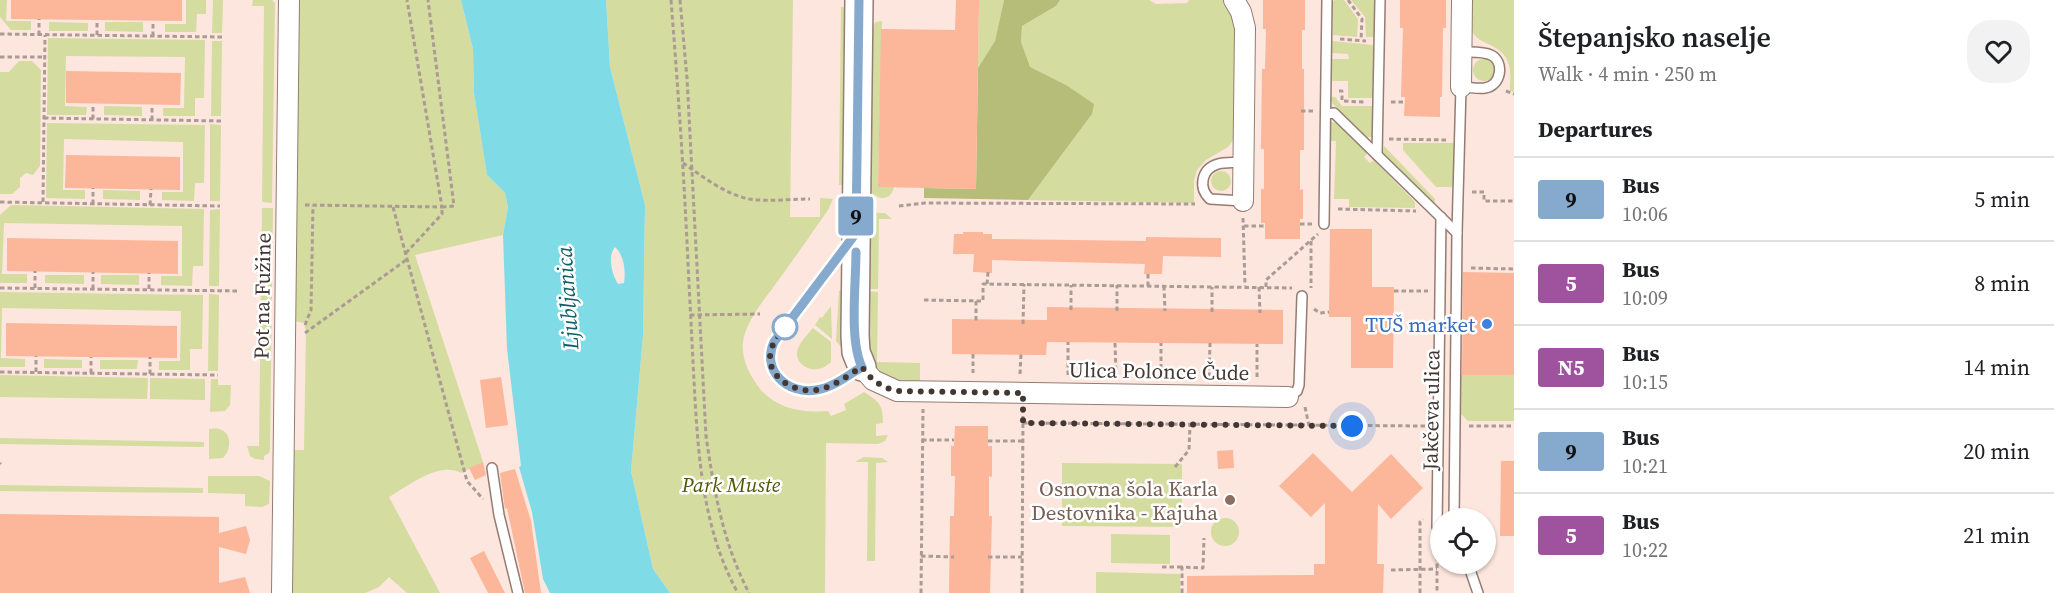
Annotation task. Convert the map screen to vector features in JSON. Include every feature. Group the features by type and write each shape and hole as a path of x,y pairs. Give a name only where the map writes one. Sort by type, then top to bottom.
{"street":[{"name":"Pot na Fužine","path":"282,593 289,0"},
{"path":"859,0 855,335 856,351 862,367"},
{"path":"1234,0 1242,12 1245,28 1243,201"},
{"path":"1461,87 1462,0"},
{"name":"Ulica Polonce Čude","path":"862,367 873,380 888,388 923,398 1021,387 1288,397"}],"lane":[{"path":"1324,224 1327,0"},
{"path":"1377,155 1380,0"},
{"path":"1461,87 1491,86 1497,80 1500,71 1498,61 1490,54 1462,52"},
{"name":"Jakčeva ulica","path":"1454,508 1461,87"},
{"path":"1326,114 1334,113 1457,233"},
{"path":"1242,162 1219,163 1209,169 1203,182 1204,192 1214,200 1243,201"},
{"path":"1438,214 1440,290 1438,508"},
{"path":"856,233 774,342 770,358 776,374 784,382 794,388 804,390 824,388 862,367"},
{"name":"Ulica Polonce Čude","path":"1288,397 1297,391 1299,385 1306,295"},
{"path":"1438,426 1455,426"},
{"path":"492,468 499,515 518,593"},
{"path":"1471,574 1478,593"}],"path":[{"path":"405,253 442,214 407,0"},
{"path":"295,205 454,206 428,0"},
{"path":"671,0 683,164 697,440 706,505 724,562 738,593"},
{"path":"680,0 693,170 706,436 714,494 722,528 733,561 749,593"},
{"path":"1348,0 1362,19 1361,40"},
{"path":"39,19 39,35"},
{"path":"97,20 97,35"},
{"path":"153,21 153,36"},
{"path":"0,34 222,37"},
{"path":"43,202 45,34"},
{"path":"1327,39 1380,41"},
{"path":"0,57 44,57"},
{"path":"1327,91 1342,91 1342,101 1379,102"},
{"path":"93,104 93,119"},
{"path":"152,105 152,120"},
{"path":"44,118 221,121"},
{"path":"1378,138 1460,141"},
{"path":"683,164 736,195 752,199 810,199"},
{"path":"93,188 93,204"},
{"path":"150,205 151,189"},
{"path":"1458,192 1484,192 1484,201 1514,201"},
{"path":"899,206 925,203 1194,205 1207,196"},
{"path":"1243,201 1245,287"},
{"path":"0,202 220,206"},
{"path":"313,206 311,310 303,334 407,260"},
{"path":"393,207 467,481 499,515"},
{"path":"1324,209 1438,214"},
{"path":"1266,287 1266,280 1324,229 1324,224"},
{"path":"1244,226 1265,226"},
{"path":"1306,295 1311,288 1311,240"},
{"path":"1457,268 1514,269"},
{"path":"35,271 35,288"},
{"path":"93,272 93,289"},
{"path":"987,284 988,272"},
{"path":"149,273 149,290"},
{"path":"1148,274 1148,286"},
{"path":"924,300 983,301 983,284 1311,288"},
{"path":"1023,324 1024,284"},
{"path":"1071,285 1071,310"},
{"path":"1117,285 1117,311"},
{"path":"1164,286 1165,311"},
{"path":"1212,287 1212,312"},
{"path":"1259,287 1260,313"},
{"name":"Pot na Fužine","path":"0,288 240,291"},
{"path":"1394,291 1440,290"},
{"path":"976,301 976,322"},
{"path":"1312,304 1317,312 1329,312"},
{"path":"690,315 760,315"},
{"path":"1068,342 1068,383"},
{"path":"1115,342 1116,383"},
{"path":"1161,343 1161,384"},
{"path":"1209,385 1210,343"},
{"path":"1257,344 1257,385"},
{"path":"973,354 974,381"},
{"path":"1021,354 1022,593"},
{"path":"36,356 36,373"},
{"path":"90,373 91,357"},
{"path":"150,357 150,374"},
{"path":"0,372 218,375"},
{"path":"921,593 923,398"},
{"path":"1023,423 1438,426"},
{"path":"1175,467 1189,450 1190,425"},
{"path":"1455,426 1514,426"},
{"path":"922,440 954,440"},
{"path":"988,441 1023,441"},
{"path":"1419,593 1420,522 1426,517"},
{"path":"1162,567 1203,568 1204,538"},
{"path":"921,556 954,557"},
{"path":"988,557 1022,557"},
{"path":"1182,567 1182,593"},
{"path":"1391,570 1430,570"},
{"path":"1437,574 1437,593"}],"green space":[{"path":"0,0 7,0 6,21 31,21 31,30 11,30 0,17"},
{"path":"186,0 206,0 206,14 197,14 196,32 165,32 165,24 186,24"},
{"path":"213,0 223,0 222,33 212,33"},
{"path":"253,0 272,0 275,3 272,203 262,202 264,6 252,6"},
{"path":"298,0 461,0 473,49 474,93 487,175 505,193 508,207 503,235 415,255 483,462 461,473 452,470 434,472 414,481 389,497 440,593 407,593 389,577 379,587 365,593 291,593 292,450 304,450 306,332 304,323 294,321"},
{"name":"Park Muste","path":"606,0 793,0 790,217 820,217 820,198 833,199 828,210 748,325 743,342 743,355 760,389 775,401 791,408 828,411 831,416 846,410 844,404 864,392 877,401 881,407 883,423 876,424 876,436 888,435 885,441 878,444 826,443 825,593 670,593 653,569 631,471 643,336 645,205 610,67"},
{"path":"979,0 1004,0 995,41 978,68"},
{"path":"1004,0 1060,0 1056,6 1022,26 1021,42 1030,67 1066,85 1094,104 1092,114 1028,200 924,198 924,188 976,189 978,68 995,41"},
{"path":"1060,0 1149,0 1156,4 1187,3 1189,0 1224,0 1235,11 1238,133 1228,147 1206,160 1197,170 1194,181 1194,203 1028,200 1092,114 1066,85 1029,67 1021,42 1022,26 1056,6"},
{"path":"1344,0 1358,19 1357,37 1333,35 1332,2"},
{"path":"1351,0 1375,0 1375,37 1366,37 1365,17"},
{"path":"1467,0 1514,0 1514,92 1510,91 1510,69 1506,57 1473,33"},
{"path":"841,7 849,8 847,185 839,185"},
{"path":"882,21 878,187 894,187 886,198 878,197 867,187 870,30 876,22"},
{"path":"49,22 88,23 88,31 49,31"},
{"path":"105,22 143,22 143,32 105,31"},
{"path":"48,38 205,40 204,98 195,98 195,116 163,116 163,108 184,108 185,57 66,56 65,106 87,107 86,115 47,115"},
{"path":"212,41 222,41 221,116 211,116"},
{"path":"1332,41 1374,45 1373,98 1348,98 1348,81 1331,81 1332,59 1349,59 1348,54 1332,53"},
{"path":"1484,59 1492,62 1495,70 1492,78 1484,81 1476,78 1473,70 1476,62"},
{"path":"19,61 32,61 41,70 40,166 33,175 26,173 20,178 20,187 12,194 0,194 0,72 9,72"},
{"path":"1331,97 1335,97 1342,106 1374,106 1373,137 1366,137 1331,102"},
{"path":"104,106 142,107 142,116 104,115"},
{"path":"1331,122 1337,123 1368,153 1364,157 1370,163 1374,160 1415,202 1415,208 1349,207 1349,199 1334,199 1336,141 1330,141"},
{"path":"47,123 205,125 204,183 195,183 194,201 162,200 162,192 183,192 183,142 64,139 63,190 85,190 85,199 46,198"},
{"path":"210,124 221,125 220,201 210,201"},
{"path":"1403,143 1456,143 1456,187 1436,187 1403,150"},
{"path":"1384,146 1435,199 1435,205 1383,153"},
{"path":"1221,171 1228,174 1231,181 1228,188 1221,191 1214,188 1211,181 1214,174"},
{"path":"103,190 140,191 140,200 103,199"},
{"path":"11,205 204,209 203,266 193,266 192,286 161,285 161,276 182,276 182,226 4,223 2,274 27,274 27,283 0,283 0,215"},
{"path":"262,208 273,208 270,449 269,453 264,456 264,460 250,456 247,446 259,446"},
{"path":"220,209 219,286 209,286 210,210"},
{"path":"874,213 885,213 892,219 879,219 878,289 866,289 870,217"},
{"path":"45,275 84,275 84,284 45,283"},
{"path":"101,275 139,275 139,285 101,284"},
{"path":"839,291 846,291 842,348 836,341"},
{"path":"866,291 878,292 877,362 920,363 920,383 899,383 883,377 868,359"},
{"path":"0,292 203,295 202,349 190,349 190,370 159,370 159,361 180,361 181,311 2,308 1,358 25,359 25,367 0,367"},
{"path":"209,294 219,295 218,371 208,371"},
{"path":"831,306 832,339 815,325"},
{"path":"813,328 831,342 831,362 820,369 807,367 797,357 797,350"},
{"path":"44,359 82,360 82,368 44,368"},
{"path":"100,360 138,360 137,369 100,369"},
{"path":"0,375 148,378 147,399 0,397"},
{"path":"1460,375 1514,375 1514,421 1468,421 1461,414"},
{"path":"150,378 205,379 205,400 150,399"},
{"path":"211,379 218,379 218,385 231,385 230,405 225,411 210,412"},
{"path":"209,429 224,431 229,438 229,446 223,458 209,459"},
{"path":"0,438 204,442 204,447 0,444"},
{"path":"864,457 882,458 888,462 876,463 875,561 867,561 868,462 855,462"},
{"path":"1062,463 1182,464 1182,527 1062,526"},
{"path":"208,476 259,476 270,481 269,504 262,507 245,506 245,494 208,493"},
{"path":"0,485 203,488 203,493 0,491"},
{"path":"1225,518 1235,522 1239,532 1235,542 1225,546 1215,542 1211,532 1215,522"},
{"path":"1111,534 1170,535 1170,564 1111,563"},
{"path":"1096,572 1180,574 1180,593 1096,593"}],"water":[{"name":"Ljubljanica","path":"461,0 606,0 610,67 645,205 643,336 631,471 653,569 670,593 550,593 543,579 532,512 519,467 521,466 507,349 503,235 508,207 505,193 487,175 474,93 473,49","holes":["615,247 625,273 624,283 618,284 612,271 611,260"]}],"building":[{"path":"11,0 182,0 182,21 11,19"},
{"path":"956,0 979,0 976,189 878,187 881,29 955,30"},
{"path":"1263,0 1305,0 1305,30 1302,30 1304,150 1300,150 1303,219 1300,219 1300,239 1265,239 1265,223 1261,223 1261,189 1264,189 1264,149 1261,149 1262,69 1265,69 1266,29 1263,29"},
{"path":"1400,0 1446,0 1440,117 1404,116 1405,97 1401,97 1403,28 1400,28"},
{"path":"66,71 181,73 180,105 66,103"},
{"path":"66,155 180,157 180,190 65,188"},
{"path":"1330,229 1372,229 1372,287 1394,287 1393,368 1351,368 1351,317 1329,317"},
{"path":"963,232 992,234 992,239 1146,241 1146,237 1221,238 1221,257 1163,256 1162,274 1144,274 1145,264 992,260 992,273 973,272 974,254 953,254 954,234 963,234"},
{"path":"7,238 178,241 178,274 7,271"},
{"name":"TUŠ market","path":"1463,272 1514,273 1514,375 1462,375"},
{"path":"1047,307 1283,310 1283,344 1047,342 1046,355 952,354 952,319 1047,320"},
{"path":"6,323 177,326 177,358 6,356"},
{"path":"501,377 508,425 486,428 480,380"},
{"path":"955,426 988,426 988,446 992,446 992,477 989,476 989,516 992,516 990,593 949,593 950,516 954,516 955,476 951,476 951,446 954,446"},
{"path":"1233,450 1234,468 1218,469 1217,451"},
{"path":"1313,453 1352,492 1391,454 1423,488 1391,519 1378,504 1377,564 1384,564 1383,593 1187,593 1187,576 1314,575 1314,564 1325,564 1325,503 1311,517 1279,486"},
{"path":"1501,461 1514,461 1514,536 1500,536"},
{"path":"483,462 486,475 475,480 469,468"},
{"path":"515,469 531,521 541,593 525,593 507,508 505,509 500,473"},
{"path":"0,514 219,517 219,533 246,526 250,540 246,554 219,547 219,583 245,577 250,593 0,593"},
{"path":"484,551 505,593 488,593 470,558"}],"bus line":[{"name":"9","path":"856,252 855,343 862,367 824,388 814,391 794,388 784,382 771,366 771,350 774,342 856,233 859,0"}],"place":[{"name":"TUŠ market","path":"1487,324"},
{"name":"Osnovna šola Karla Destovnika - Kajuha","path":"1230,500"}],"route":[{"path":"785,327 788,323 771,350 771,366 784,382 794,388 804,390 814,391 824,388 862,367 873,380 897,391 1023,393 1023,423 1352,426"}]}
